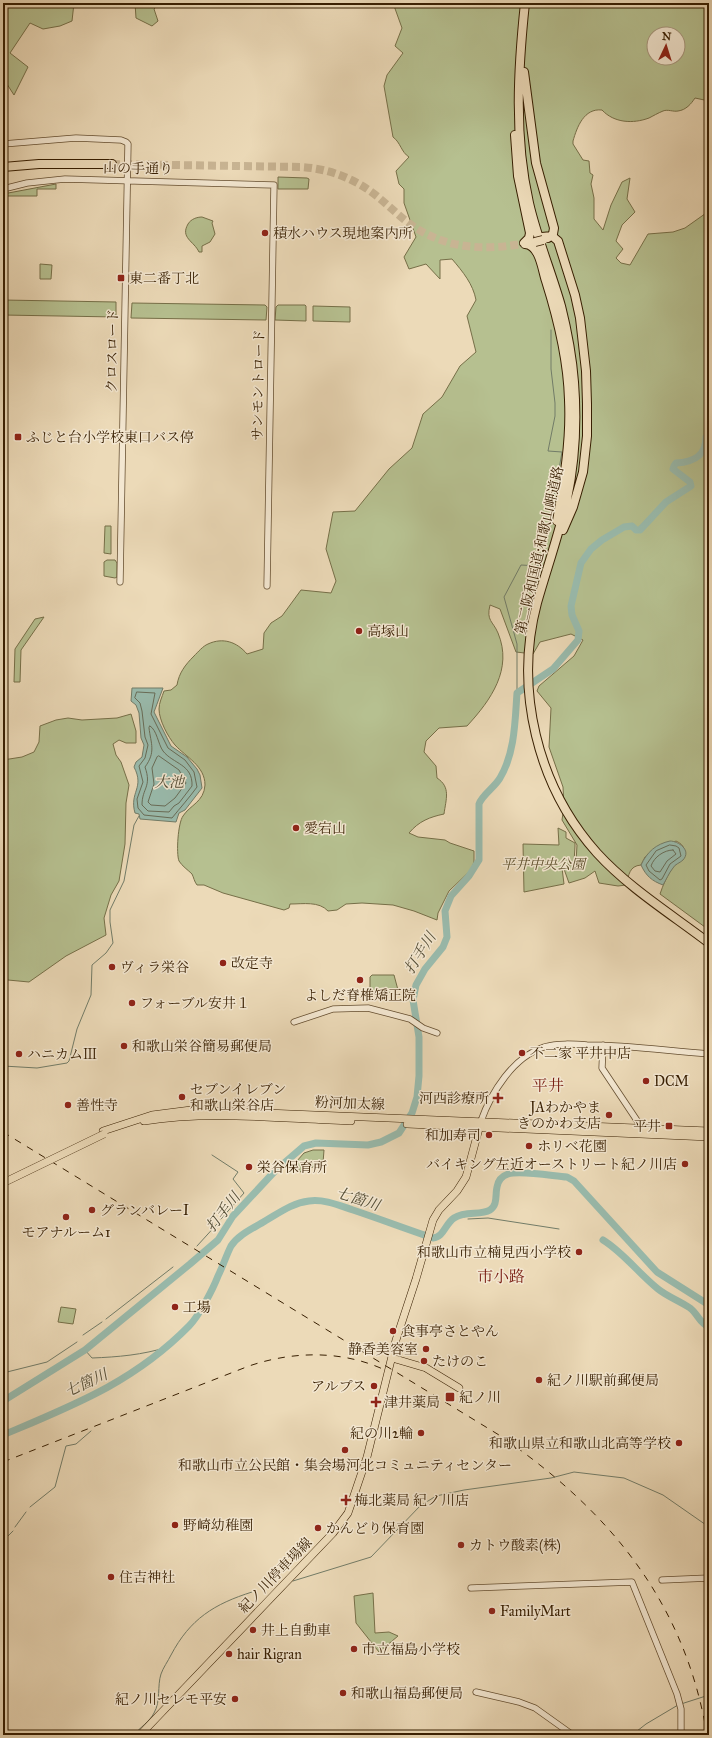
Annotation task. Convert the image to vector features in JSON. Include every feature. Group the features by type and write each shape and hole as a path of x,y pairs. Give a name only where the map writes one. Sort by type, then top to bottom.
{"highway":[{"name":"第二阪和国道;和歌山岬道路","path":"525,3 519,86 520,143 526,187 538,236 561,305 569,343 574,382 576,420 573,459 567,498 540,594 529,650 530,698 535,730 546,770 567,812 597,852 614,870 636,888 709,943"},
{"path":"522,30 524,83 532,141 539,175 555,230 552,236 525,243"},
{"path":"519,86 515,145 520,188 530,233 529,238 525,243"},
{"path":"3,167 39,164 112,164"},
{"path":"549,566 573,507 580,484 586,448 587,420 586,371 580,318 575,295 558,241 552,236"},
{"path":"525,243 531,246 536,252 552,299 563,348 569,399 569,433 564,477 557,519 540,594"}],"main road":[{"name":"粉河加太線","path":"3,1178 103,1132 152,1115 191,1110 642,1131 709,1131"},
{"name":"紀ノ川停車場線","path":"140,1735 343,1521 352,1502 371,1442 392,1358 435,1215 457,1191 466,1177 480,1124"},
{"name":"粉河加太線","path":"642,1131 709,1137"},
{"name":"粉河加太線","path":"3,1183 103,1132"},
{"path":"392,1358 426,1368 459,1388"}],"street":[{"name":"クロスロード","path":"3,144 76,138 124,141 128,144 120,582"},
{"name":"山の手通り","path":"3,189 45,180 65,179 274,185"},
{"name":"サンモントロード","path":"267,586 274,185"},
{"path":"294,1022 333,1009 368,1008 384,1011 413,1021 422,1027 437,1033"},
{"path":"480,1124 492,1095 513,1068 524,1058 544,1048 555,1045 603,1045 709,1054"},
{"path":"603,1045 602,1068 638,1122 642,1131"},
{"path":"662,1580 709,1578"},
{"path":"471,1588 632,1582 671,1677 680,1704 681,1735"},
{"path":"476,1692 519,1702 536,1708 570,1733 575,1735"}],"green space":[{"path":"3,3 74,3 72,21 60,26 43,29 30,23 10,53 28,67 14,95 5,81 3,82"},
{"path":"135,3 160,3 154,9 158,21 152,26 136,18"},
{"path":"393,3 709,3 709,101 695,98 686,108 681,110 665,110 649,118 630,122 612,118 602,110 596,110 590,112 582,120 573,144 583,160 589,161 590,173 593,175 591,184 594,198 594,219 603,230 611,205 622,182 630,178 627,199 635,212 622,225 616,241 623,249 616,258 621,263 630,265 648,234 673,232 685,228 709,211 709,930 660,894 672,868 685,856 683,846 676,841 645,857 641,865 632,869 626,885 618,886 599,883 595,871 585,878 569,883 564,869 576,862 577,845 562,820 564,806 563,787 549,747 551,708 537,691 539,686 574,656 583,640 571,634 540,642 533,654 516,652 500,609 490,605 489,618 498,633 502,646 503,659 497,683 484,706 467,726 439,728 426,741 424,752 436,766 437,778 446,789 444,814 425,820 409,833 418,837 445,840 474,851 474,862 471,870 449,891 438,913 437,920 393,905 362,903 346,904 337,910 328,911 315,904 290,904 289,908 284,910 223,893 204,885 197,885 192,874 179,861 178,838 181,820 186,812 202,795 205,785 202,772 194,762 175,745 164,728 159,709 164,691 171,690 177,685 179,677 185,666 206,645 219,641 229,642 239,646 247,654 263,649 264,633 271,623 282,616 301,590 331,593 336,581 326,549 333,512 355,511 389,469 412,448 423,414 442,397 460,366 476,352 467,316 476,300 473,289 464,273 452,259 440,260 440,279 426,264 409,269 404,257 416,237 404,203 404,189 399,184 396,171 409,157 404,153 398,142 393,137 384,86 387,75 403,53 395,46 402,28"},
{"path":"278,177 307,178 309,179 308,189 278,189"},
{"path":"56,184 56,189 37,189 37,196 4,196 3,201 3,194"},
{"path":"202,217 213,221 212,223 215,234 210,242 202,246 202,252 199,252 187,236 186,229 191,221"},
{"path":"40,264 52,265 51,279 40,279"},
{"path":"3,300 116,302 116,317 3,315"},
{"path":"132,303 265,305 267,307 266,320 131,318"},
{"path":"278,305 305,305 306,321 275,320 276,307"},
{"path":"313,306 350,307 350,322 313,321"},
{"path":"105,526 111,526 111,554 104,553"},
{"path":"107,560 115,560 117,563 117,577 104,576 104,562"},
{"path":"44,617 21,650 20,682 14,682 15,649 35,619"},
{"path":"131,714 136,731 136,743 126,743 119,740 113,744 116,755 121,762 129,785 126,803 125,844 119,881 111,895 104,918 106,935 66,956 29,982 8,980 3,978 3,760 22,757 34,752 39,742 40,726 56,720 68,718 82,720 117,718"},
{"name":"平井中央公園","path":"558,828 566,832 566,838 575,843 574,862 562,868 564,884 524,892 523,844 559,845"},
{"path":"372,975 394,975 398,990 396,992 370,994 370,977"},
{"path":"313,1150 324,1150 323,1163 300,1172 296,1162 304,1153"},
{"path":"61,1307 76,1309 73,1324 58,1322"},
{"path":"373,1593 375,1633 389,1632 398,1636 379,1652 356,1623 354,1596"}],"water":[{"name":"大池","path":"132,688 163,688 154,712 171,746 187,757 200,775 202,788 185,810 179,813 176,822 140,819 139,814 135,813 134,800 138,780 134,767 136,762 142,757 144,745 141,738 139,713 136,705 131,701"},
{"path":"670,841 680,844 686,853 683,860 674,867 663,885 650,878 641,865 652,849 660,844"}],"waterway":[{"path":"517,693 517,644 504,597 521,565 539,566 549,526 562,452 548,451 555,416 551,369 551,330"},
{"name":"打手川","path":"3,1401 85,1350 190,1264 218,1240 233,1216 275,1171 304,1146 316,1143 368,1145 381,1142 399,1133 412,1113 417,1097 419,1076 419,1037 413,1000 416,985 425,969 443,947 447,937 445,911 451,896 469,876 479,860 479,804 483,797 500,778 509,758 515,726 517,693 553,669 578,640 579,631 572,615 571,606 581,563 591,549 602,540 624,527 632,526 636,530 640,530 666,502 691,486 690,482 673,469 674,466 676,463 688,461 698,457 704,449 706,437 709,434"},
{"path":"3,1066 37,1068 67,1063 69,1061 77,1029 91,995 92,965 106,953 113,943 110,910 124,881 134,825 139,816"},
{"path":"212,1155 238,1172 233,1179 244,1193 221,1219"},
{"name":"七箇川","path":"3,1435 79,1402 102,1390 125,1377 168,1346 193,1322 209,1295 234,1242 247,1232 291,1206 303,1202 320,1201 331,1203 433,1238 440,1235 454,1218 463,1214 486,1212 493,1208 498,1183 502,1177 508,1174 520,1173 567,1177 574,1181 657,1272 709,1305"},
{"path":"468,1219 488,1218 559,1229"},
{"path":"197,1246 218,1223"},
{"path":"603,1240 618,1251 658,1289 690,1308 701,1321 709,1327"},
{"path":"106,1319 173,1267"},
{"path":"83,1335 102,1322"},
{"path":"3,1373 47,1362 77,1342"},
{"path":"85,1350 92,1358 130,1355 168,1347"},
{"path":"30,1507 55,1487 66,1446 76,1444 91,1431"},
{"path":"293,1581 371,1557 420,1506 436,1496 464,1490 551,1478 574,1472 624,1478 663,1495 709,1527"},
{"path":"15,1527 26,1512"},
{"path":"3,1541 13,1531"},
{"path":"133,1735 154,1713 157,1704 162,1672 178,1642 186,1632 204,1614 226,1602 252,1592"},
{"path":"681,1704 709,1695"},
{"path":"632,1735 646,1724 678,1705"}],"tunnel":[{"path":"112,164 302,167 323,170 342,176 361,185 410,224 423,232 449,243 477,247 521,244"}],"railway":[{"path":"3,1132 499,1435 539,1464 575,1495 607,1528 636,1563 661,1601 681,1643 696,1687 707,1735"},
{"path":"3,1462 249,1366 266,1361 300,1355 335,1356 369,1363 385,1370"}],"place":[{"name":"積水ハウス現地案内所","path":"265,233"},
{"name":"東二番丁北","path":"121,278"},
{"name":"ふじと台小学校東口バス停","path":"18,437"},
{"name":"高塚山","path":"359,631"},
{"name":"愛宕山","path":"296,828"},
{"name":"改定寺","path":"223,963"},
{"name":"ヴィラ栄谷","path":"112,967"},
{"name":"よしだ脊椎矯正院","path":"360,980"},
{"name":"フォーブル安井１","path":"132,1003"},
{"name":"和歌山栄谷簡易郵便局","path":"124,1046"},
{"name":"不二家 平井中店","path":"522,1053"},
{"name":"ハニカムⅢ","path":"19,1054"},
{"name":"DCM","path":"646,1081"},
{"name":"セブンイレブン 和歌山栄谷店","path":"182,1097"},
{"name":"河西診療所","path":"498,1098"},
{"name":"善性寺","path":"68,1105"},
{"name":"JAわかやま きのかわ支店","path":"609,1115"},
{"name":"平井","path":"669,1126"},
{"name":"和加寿司","path":"489,1135"},
{"name":"ホリベ花園","path":"529,1146"},
{"name":"バイキング左近オーストリート紀ノ川店","path":"685,1164"},
{"name":"栄谷保育所","path":"249,1167"},
{"name":"グランバレーI","path":"92,1210"},
{"name":"モアナルーム1","path":"66,1217"},
{"name":"和歌山市立楠見西小学校","path":"579,1252"},
{"name":"工場","path":"175,1307"},
{"name":"食事亭さとやん","path":"393,1331"},
{"name":"静香美容室","path":"426,1349"},
{"name":"たけのこ","path":"424,1361"},
{"name":"紀ノ川駅前郵便局","path":"539,1380"},
{"name":"アルプス","path":"374,1386"},
{"name":"紀ノ川","path":"450,1397"},
{"name":"津井薬局","path":"376,1402"},
{"name":"紀の川2輪","path":"421,1433"},
{"name":"和歌山県立和歌山北高等学校","path":"679,1443"},
{"name":"和歌山市立公民館・集会場河北コミュニティセンター","path":"345,1450"},
{"name":"梅北薬局 紀ノ川店","path":"346,1500"},
{"name":"野崎幼稚園","path":"175,1525"},
{"name":"かんどり保育園","path":"318,1528"},
{"name":"カトウ酸素(株)","path":"461,1545"},
{"name":"住吉神社","path":"111,1577"},
{"name":"FamilyMart","path":"492,1611"},
{"name":"井上自動車","path":"253,1630"},
{"name":"市立福島小学校","path":"354,1649"},
{"name":"hair Rigran","path":"229,1654"},
{"name":"和歌山福島郵便局","path":"343,1693"},
{"name":"紀ノ川セレモ平安","path":"235,1699"}],"district":[{"name":"平井","path":"548,1085"},
{"name":"市小路","path":"501,1276"}]}
